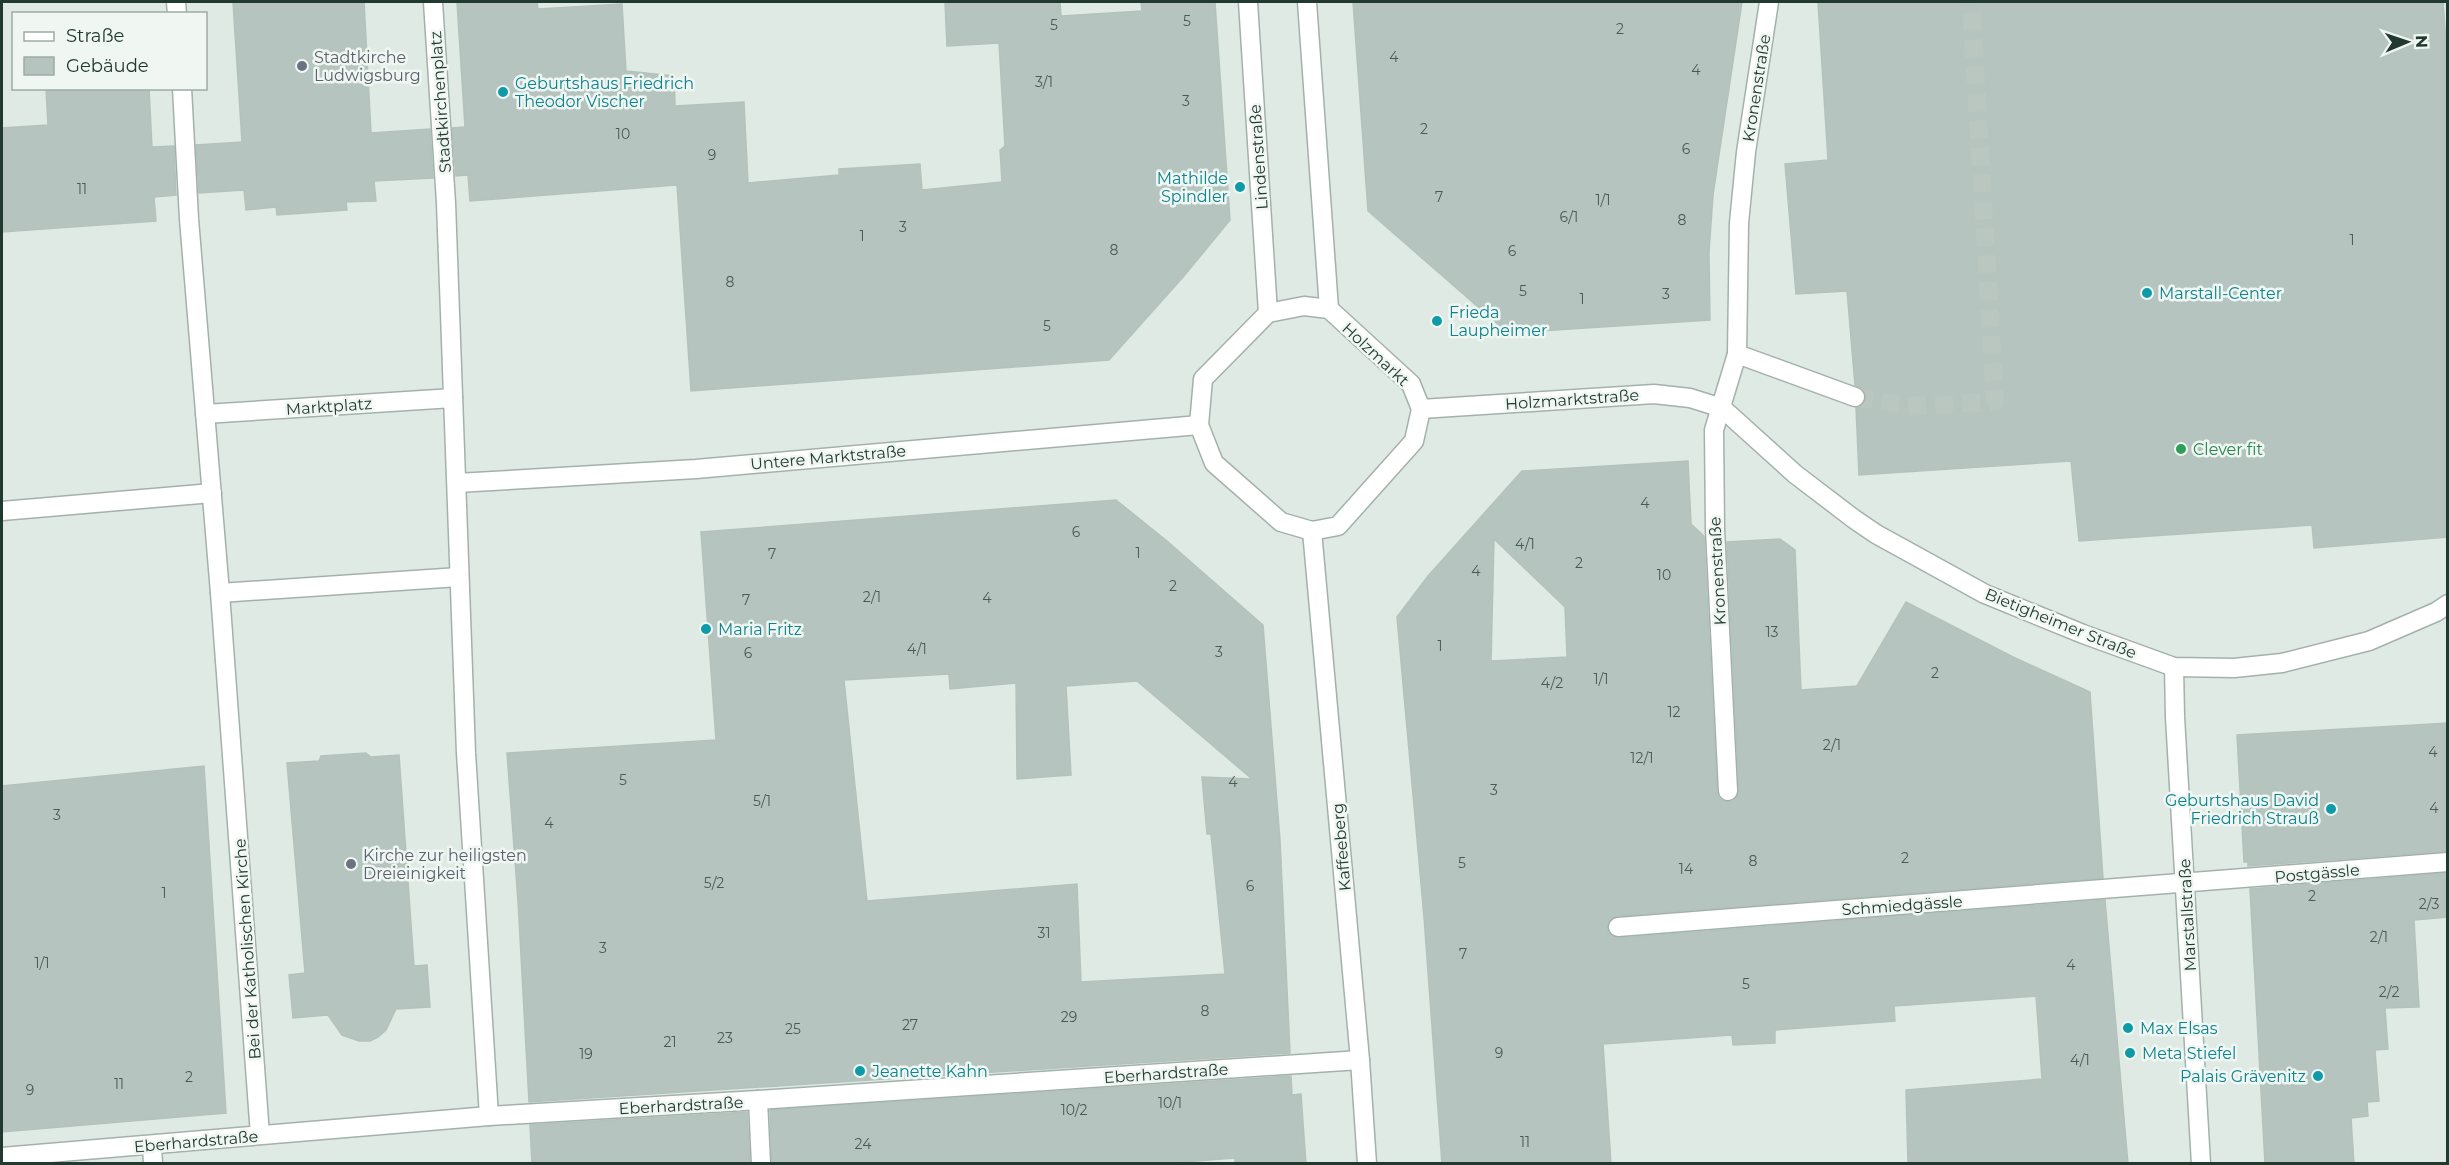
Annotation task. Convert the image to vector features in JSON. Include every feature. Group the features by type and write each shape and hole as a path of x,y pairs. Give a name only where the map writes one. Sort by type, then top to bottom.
{"street":[{"name":"Stadtkirchenplatz","path":"433,2 446,203 453,398"},
{"name":"Lindenstraße","path":"1248,2 1268,313"},
{"path":"1306,2 1329,309"},
{"name":"Kronenstraße","path":"1728,790 1714,529 1714,430 1737,354 1741,200 1769,2"},
{"path":"182,90 189,219 220,593 459,577"},
{"name":"Holzmarkt","path":"1268,313 1304,306 1329,309 1411,384 1421,409"},
{"path":"1268,313 1203,379 1199,425 1214,463 1281,522 1312,531 1338,526 1414,441 1421,409"},
{"path":"1737,354 1856,397"},
{"name":"Holzmarktstraße","path":"1421,409 1654,394 1690,398 1722,408"},
{"path":"453,398 466,753 489,1116"},
{"name":"Marktplatz","path":"205,414 453,398"},
{"name":"Bietigheimer Straße","path":"1722,408 1795,474 1875,534 1985,594 2083,634 2174,667 2234,668 2283,663 2369,640 2436,612 2448,604"},
{"name":"Untere Marktstraße","path":"457,483 696,469 1199,425"},
{"path":"2,511 212,493"},
{"name":"Kaffeeberg","path":"1312,531 1360,1060 1367,1164"},
{"name":"Bei der Katholischen Kirche","path":"220,593 260,1135"},
{"name":"Marstallstraße","path":"2174,667 2201,1164"},
{"name":"Postgässle","path":"2186,884 2448,862"},
{"name":"Schmiedgässle","path":"1618,927 2186,884"},
{"name":"Eberhardstraße","path":"2,1157 489,1116 1360,1060"},
{"path":"758,1100 761,1164"},
{"path":"152,1145 153,1164"}],"building":[{"name":"Stadtkirche Ludwigsburg","path":"233,2 364,2 371,133 430,129 433,178 374,181 376,201 346,202 347,210 277,215 276,207 246,210 244,190 199,193 196,145 242,142"},
{"path":"457,2 537,2 538,9 622,4 626,71 674,76 675,106 744,102 748,183 839,175 839,169 920,164 922,190 1002,182 1000,150 1005,146 999,43 947,46 945,2 1060,2 1061,16 1142,11 1141,2 1215,2 1230,220 1184,276 1109,360 691,391 677,185 470,201 468,175 456,176 452,128 465,127"},
{"path":"1353,2 1742,2 1713,195 1709,252 1710,320 1508,333 1368,211"},
{"name":"Marstall-Center","path":"1818,2 2443,2 2448,68 2448,537 2314,548 2312,525 2079,541 2071,461 1859,475 1856,408 1863,405 1866,396 1863,389 1855,385 1847,291 1796,294 1785,164 1828,160"},
{"path":"46,90 149,90 152,147 174,146 176,195 154,197 156,221 2,232 2,128 48,125"},
{"path":"1688,461 1691,524 1704,536 1717,792 1723,801 1734,801 1739,790 1727,542 1780,539 1795,550 1801,690 1857,686 1906,602 2013,657 2090,692 2103,878 1617,916 1608,922 1608,933 1619,938 2105,900 2128,1164 1908,1164 1906,1090 2042,1079 2036,996 1894,1006 1895,1021 1775,1030 1775,1043 1733,1045 1732,1035 1603,1044 1611,1164 1442,1164 1424,917 1397,617 1428,576 1522,471","holes":["1494,539 1565,607 1567,657 1491,661"]},
{"path":"1116,500 1167,541 1263,625 1280,840 1290,1053 529,1102 507,753 716,740 701,532","holes":["949,674 950,689 1016,683 1017,779 1071,775 1066,686 1137,681 1252,779 1202,777 1207,834 1211,834 1225,974 1081,982 1077,884 867,901 844,680"]},
{"name":"Geburtshaus David Friedrich Strauß","path":"2448,723 2448,851 2248,866 2248,862 2244,862 2237,735"},
{"name":"Kirche zur heiligsten Dreieinigkeit","path":"366,753 371,757 399,755 414,966 427,965 430,1007 396,1009 386,1030 378,1037 370,1041 359,1041 342,1035 328,1015 293,1018 289,975 305,973 287,763 319,761 321,756"},
{"path":"204,766 226,1113 2,1132 2,786"},
{"path":"2448,873 2448,917 2414,920 2419,1007 2385,1008 2388,1049 2375,1050 2379,1101 2367,1102 2368,1116 2351,1118 2354,1164 2265,1164 2250,889"},
{"path":"1291,1076 1292,1095 1301,1094 1306,1164 1235,1164 1235,1158 1157,1164 772,1164 770,1110"},
{"path":"747,1112 750,1164 532,1164 530,1125"}],"tunnel":[{"path":"1855,397 1908,406 1995,402 1971,2"}],"place":[{"name":"Stadtkirche Ludwigsburg","path":"302,66"},
{"name":"Geburtshaus Friedrich Theodor Vischer","path":"503,92"},
{"name":"Mathilde Spindler","path":"1240,187"},
{"name":"Marstall-Center","path":"2147,293"},
{"name":"Frieda Laupheimer","path":"1437,321"},
{"name":"Clever fit","path":"2181,449"},
{"name":"Maria Fritz","path":"706,629"},
{"name":"Geburtshaus David Friedrich Strauß","path":"2331,809"},
{"name":"Kirche zur heiligsten Dreieinigkeit","path":"351,864"},
{"name":"Max Elsas","path":"2128,1028"},
{"name":"Meta Stiefel","path":"2130,1053"},
{"name":"Jeanette Kahn","path":"860,1071"},
{"name":"Palais Grävenitz","path":"2318,1076"}]}
